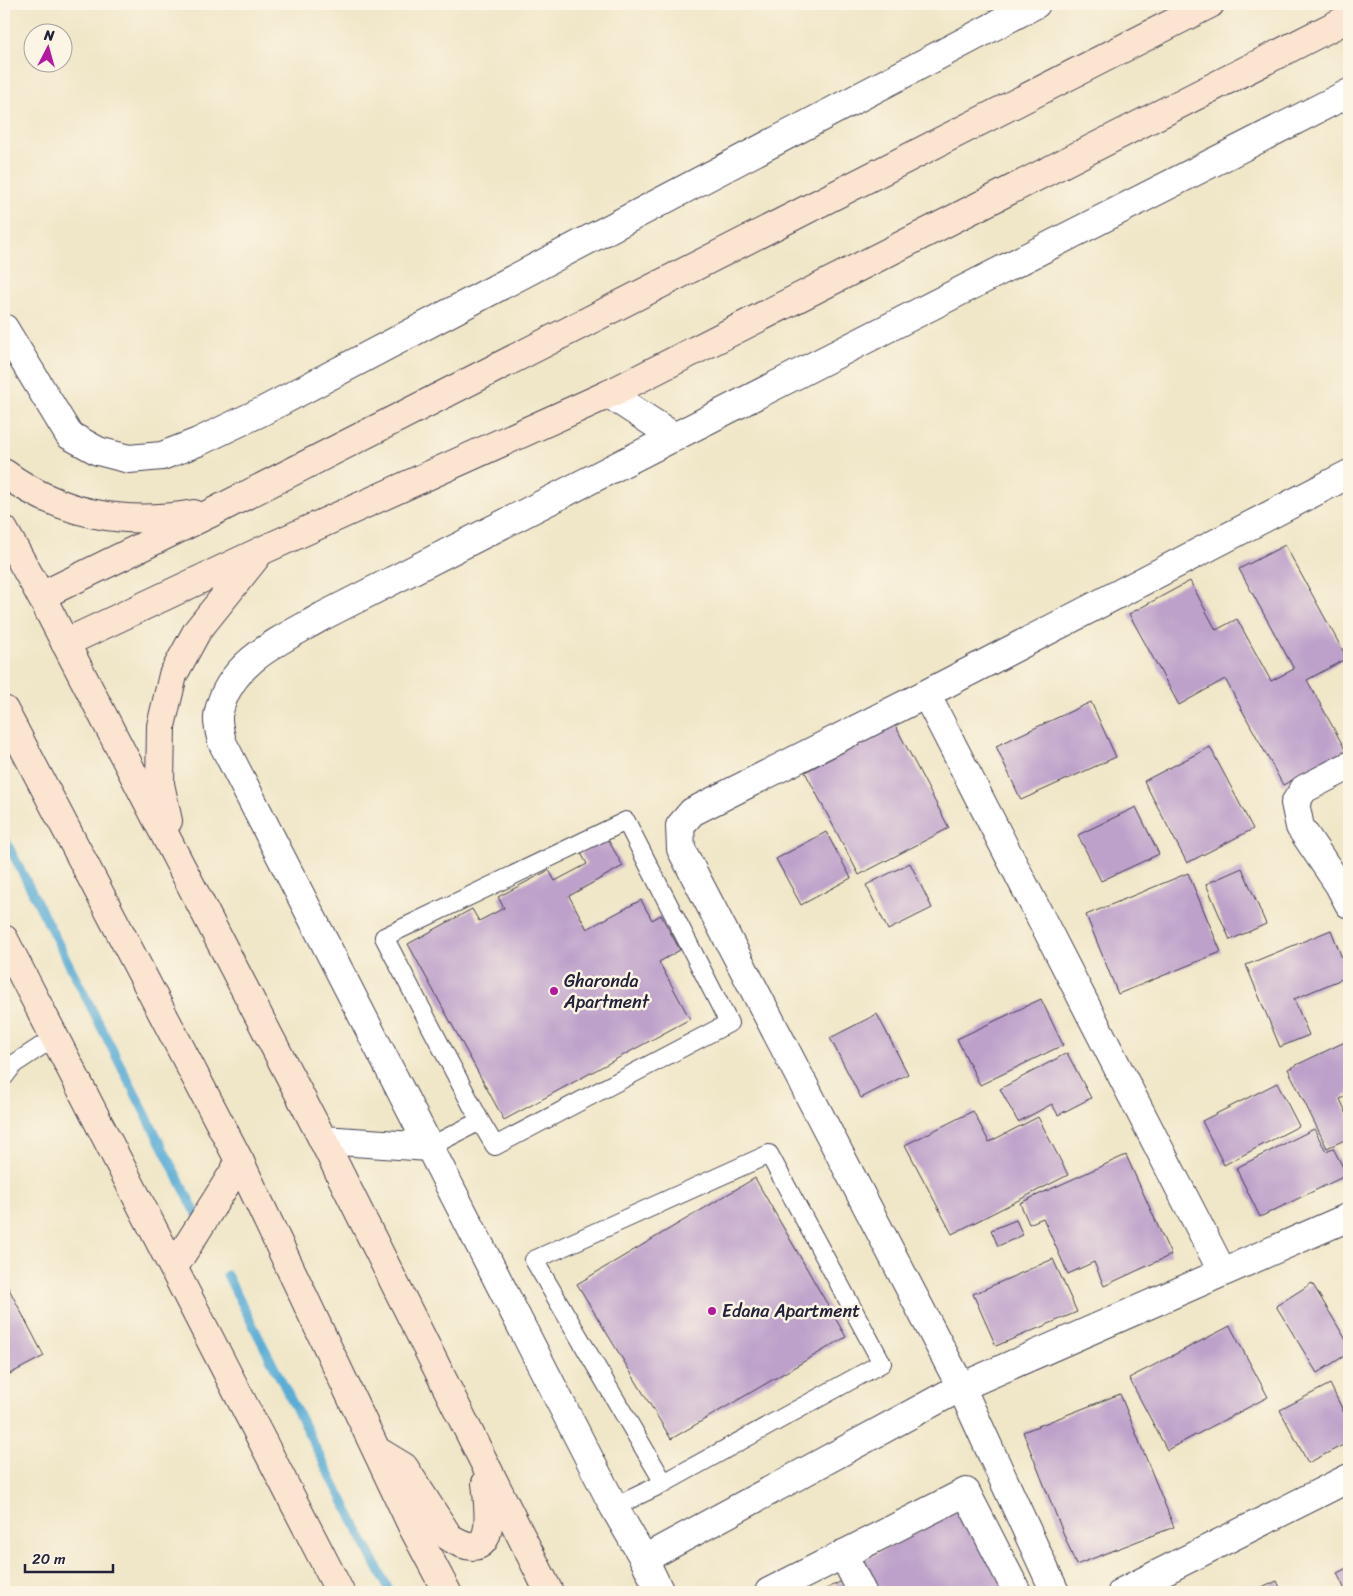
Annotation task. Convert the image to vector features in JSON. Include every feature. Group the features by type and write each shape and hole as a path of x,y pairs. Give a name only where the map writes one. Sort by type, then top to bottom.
{"street":[{"path":"4,328 69,435 98,451 129,459 162,456 198,442 263,411 1036,4"},
{"path":"41,596 217,510 1210,4"},
{"path":"65,643 261,551 609,394 1349,18"},
{"path":"660,1592 644,1559 614,1507 222,742 218,712 233,679 258,653 323,616 1349,93"},
{"path":"609,394 675,437"},
{"path":"4,473 28,491 60,505 100,516 165,519 217,510"},
{"path":"1055,1592 961,1387 681,849 680,826 692,812 926,694 1349,474"},
{"path":"4,530 41,596 323,1140 549,1592"},
{"path":"175,854 160,784 161,726 173,675 197,631 261,551"},
{"path":"926,694 1222,1271"},
{"path":"4,710 240,1162 413,1528 447,1592"},
{"path":"1346,890 1300,827 1295,803 1304,789 1349,766"},
{"path":"4,939 340,1592"},
{"path":"323,1140 429,1147"},
{"path":"174,1267 240,1162"},
{"path":"644,1559 961,1387 1222,1271 1349,1217"},
{"path":"377,1451 404,1467 449,1537 459,1544 478,1544 489,1531 485,1467"},
{"path":"1122,1592 1349,1478"},
{"path":"769,1592 966,1492 1017,1592"},
{"path":"843,1554 862,1592"}],"lane":[{"path":"626,821 729,1023 495,1146 480,1121 384,938 626,821"},
{"path":"4,1077 14,1064 55,1037"},
{"path":"429,1147 480,1121"},
{"path":"614,1507 664,1483 882,1363 769,1154 534,1260 664,1483"}],"building":[{"path":"1285,545 1347,658 1307,680 1346,751 1283,785 1225,679 1179,705 1129,614 1190,581 1216,630 1237,619 1271,681 1294,669 1239,569"},
{"path":"1091,702 1116,757 1021,800 996,746"},
{"path":"895,725 949,828 859,875 805,772"},
{"path":"1210,747 1253,829 1187,863 1144,781"},
{"path":"1136,807 1159,854 1101,881 1078,835"},
{"path":"826,832 851,878 801,905 776,859"},
{"name":"Gharonda Apartment","path":"607,838 623,866 569,896 587,929 641,900 652,920 661,915 680,950 659,962 690,1019 504,1120 408,944 472,909 479,921 504,908 498,897 549,870 555,881 587,864 581,853"},
{"path":"910,863 932,908 888,930 866,885"},
{"path":"1242,868 1266,924 1230,940 1206,884"},
{"path":"1188,873 1221,952 1118,994 1086,915"},
{"path":"1331,930 1349,976 1294,999 1309,1035 1280,1047 1246,965"},
{"path":"1041,999 1063,1045 980,1085 957,1039"},
{"path":"877,1014 908,1074 861,1098 830,1038"},
{"path":"1349,1040 1349,1094 1340,1099 1349,1119 1349,1138 1327,1148 1288,1069"},
{"path":"1067,1053 1091,1098 1058,1115 1052,1104 1018,1122 1000,1089"},
{"path":"1277,1083 1299,1126 1224,1165 1202,1121"},
{"path":"973,1111 989,1142 1038,1117 1068,1175 952,1234 905,1145"},
{"path":"1314,1129 1326,1151 1333,1148 1347,1175 1260,1217 1236,1168"},
{"path":"1126,1155 1171,1255 1104,1286 1094,1262 1068,1274 1043,1218 1029,1224 1020,1203"},
{"name":"Edana Apartment","path":"755,1178 846,1337 671,1439 577,1284"},
{"path":"1016,1220 1023,1235 998,1246 991,1230"},
{"path":"1053,1259 1077,1312 996,1346 973,1294"},
{"path":"1312,1283 1349,1345 1349,1353 1317,1373 1276,1306"},
{"path":"8,1287 44,1356 4,1377 4,1289"},
{"path":"1230,1326 1268,1397 1167,1450 1129,1378"},
{"path":"1330,1384 1349,1423 1349,1442 1308,1463 1280,1410"},
{"path":"1120,1394 1174,1527 1076,1565 1023,1432"},
{"path":"962,1508 1007,1592 877,1592 861,1562"},
{"path":"1349,1567 1349,1592 1346,1592 1337,1573"},
{"path":"842,1581 848,1592 820,1592"},
{"path":"1277,1581 1282,1592 1253,1592"}],"waterway":[{"path":"4,837 196,1213"},
{"path":"227,1275 390,1592"}],"place":[{"name":"Gharonda Apartment","path":"554,991"},
{"name":"Edana Apartment","path":"712,1311"}]}
